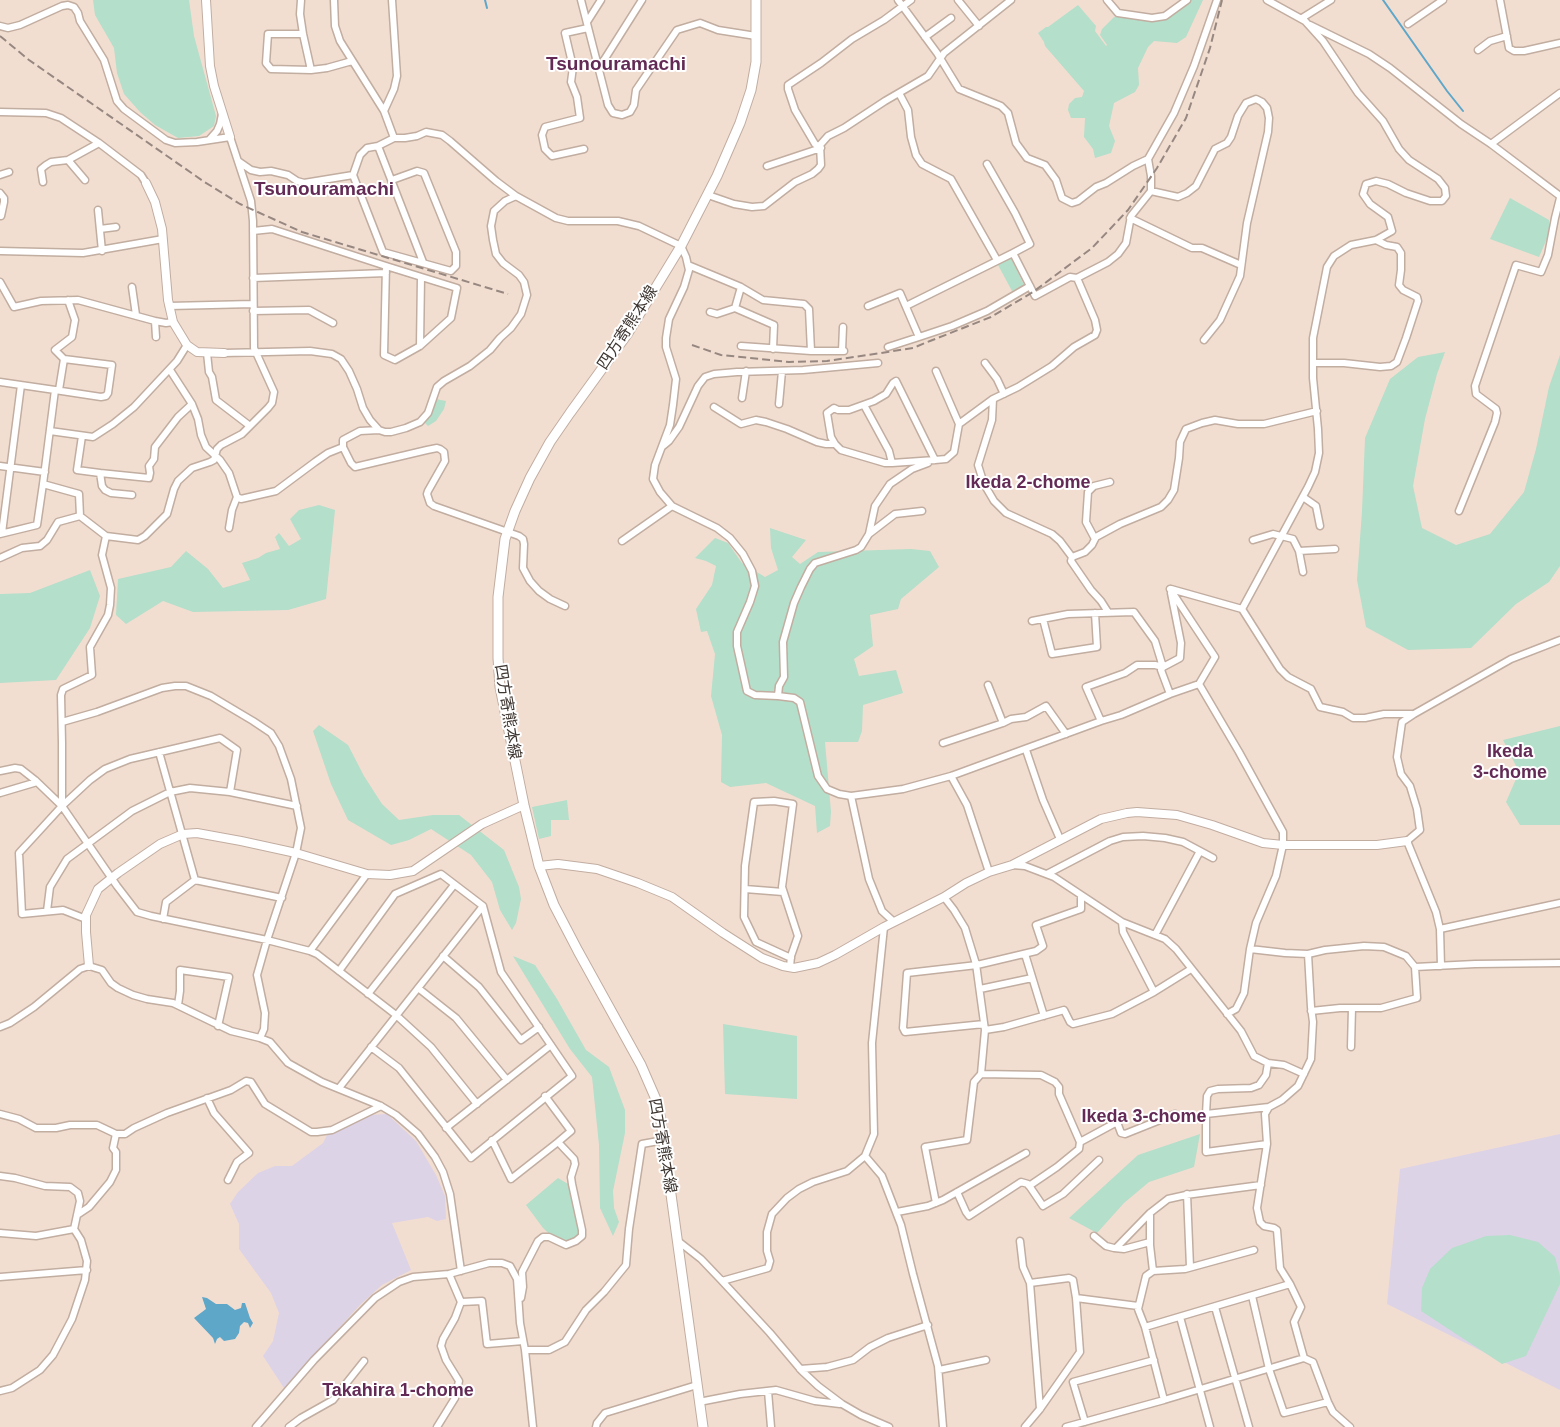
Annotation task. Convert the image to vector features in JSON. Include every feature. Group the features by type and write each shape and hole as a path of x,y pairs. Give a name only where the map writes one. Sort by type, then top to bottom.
{"main road":[{"name":"四方寄熊本線","path":"703,1427 658,1104 649,1083 554,905 539,866 524,805 500,687 498,597 504,546 515,511 530,478 550,442 628,333 680,246 708,195 740,123 751,90 756,62 756,0"}],"street":[{"path":"43,484 79,494 80,516 106,536 138,540 145,536 167,514 178,480 192,468 214,460 217,449 221,445 242,434 272,403 274,392 272,385 255,352 251,202 214,86 210,66 206,0"},
{"path":"301,0 300,14 311,70"},
{"path":"334,0 335,26 340,40 384,112 394,138"},
{"path":"384,112 394,89 397,76 392,0"},
{"path":"581,0 608,105 613,112 622,115 630,112 634,105 636,90 677,30 700,23 718,30 756,36"},
{"path":"584,149 552,156 545,149 542,135 545,127 580,118 577,98 571,82 573,67 564,33 588,25 601,0"},
{"path":"599,68 642,0"},
{"path":"898,0 941,59 959,89 1001,106 1008,113 1016,143 1027,158 1045,165 1056,180 1062,198 1072,203 1148,159 1174,113 1194,66 1217,0"},
{"path":"820,148 815,144 795,110 788,85 911,0"},
{"path":"958,0 979,26"},
{"path":"708,195 734,204 752,207 764,206 795,182 818,169 821,165 820,145 828,136 928,76 944,53 1011,0"},
{"path":"1107,0 1118,13 1152,18 1165,16 1187,0"},
{"path":"1242,609 1315,472 1319,453 1312,338 1327,266 1334,256 1351,245 1376,240 1392,231 1388,217 1370,204 1363,194 1366,184 1376,181 1388,184 1422,199 1438,202 1442,201 1446,196 1445,188 1438,180 1409,160 1399,149 1383,121 1358,93 1323,41 1308,23 1267,0"},
{"path":"1302,18 1331,0"},
{"path":"1408,24 1443,0"},
{"path":"1500,0 1509,48 1514,51 1560,43"},
{"path":"0,26 8,28 20,25 62,6 74,7 80,21 104,60 117,101 124,109 166,140 176,143 230,137"},
{"path":"925,37 951,18"},
{"path":"1308,23 1369,54 1390,68 1461,124 1491,144 1560,197 1548,255 1541,272 1516,265 1475,386 1476,394 1496,409 1497,413 1459,511"},
{"path":"303,34 268,34 266,63 271,69 311,70 352,61"},
{"path":"1478,50 1490,41 1507,36"},
{"path":"899,92 908,110 911,137 916,155 922,164 951,179 997,260"},
{"path":"1491,144 1560,93"},
{"path":"1151,191 1178,197 1187,193 1196,186 1215,149 1227,143 1231,137 1238,116 1246,103 1256,100 1262,102 1267,108 1269,118 1268,132 1247,223 1240,276 1220,320 1204,340"},
{"path":"0,112 46,113 61,118 99,143 141,175 155,202 162,229 169,306 174,322 187,344 197,352 207,353 310,351 332,354 341,359 352,376 366,414 379,430"},
{"path":"208,140 217,132 222,112"},
{"path":"392,180 417,170 424,173 456,252 456,266 451,270 383,252 353,175 360,155 366,148 378,146 394,138 410,137 426,132 442,135 516,196 556,218 568,221 618,221 639,226 680,246 686,257 689,270 669,319 666,347 676,378 670,425 660,449 653,479 660,492 672,506 717,528 730,538 743,554 752,571 755,586 737,632 737,646 747,691 755,695 794,698 800,702 818,776 827,788 839,794 851,796 904,789 951,776 1121,715 1199,684 1215,657 1170,589"},
{"path":"43,182 41,169 46,165 51,162 68,160 99,143"},
{"path":"378,146 423,262"},
{"path":"767,166 820,148"},
{"path":"1013,252 1035,296 1070,277 1077,278 1108,262 1118,254 1126,243 1130,218 1151,191 1148,159"},
{"path":"68,160 85,180"},
{"path":"238,161 251,170 260,172 271,171 288,175 304,183 353,175"},
{"path":"906,306 1030,244 987,164"},
{"path":"0,175 9,172"},
{"path":"0,193 4,198 1,216"},
{"path":"516,196 505,200 494,211 491,226 496,254 502,263 519,275 524,282 527,295 521,314 511,328 490,350 470,366 440,384 434,391 428,413 420,422 391,432 379,430 352,434 343,440 343,447 351,463 356,467 436,448 440,449 444,452 445,461 428,491 430,503 523,539 523,568 530,581 544,595 564,606"},
{"path":"98,210 102,250"},
{"path":"1130,218 1192,248 1202,248 1241,264"},
{"path":"100,229 116,227"},
{"path":"253,231 272,229 386,270 421,277 457,288 451,318 420,346 395,360 384,355 386,270"},
{"path":"0,251 83,253 163,239"},
{"path":"1313,362 1380,367 1391,366 1397,362 1418,301 1417,296 1403,290 1400,285 1402,270 1401,253 1397,247 1386,245 1376,240"},
{"path":"688,265 741,287 764,300 804,304 809,310 812,351"},
{"path":"253,278 386,270"},
{"path":"420,346 421,277"},
{"path":"959,424 993,399 1018,387 1052,366 1074,347 1095,335 1097,330 1095,320 1077,278"},
{"path":"0,282 14,307 41,301 78,300 155,321 174,322"},
{"path":"888,347 952,326 987,311 1030,286"},
{"path":"132,287 136,315"},
{"path":"735,308 741,287"},
{"path":"868,306 900,293 919,337"},
{"path":"0,382 101,397 106,396 112,364 64,359 54,350 72,337 76,320 68,300"},
{"path":"169,306 309,310 333,323"},
{"path":"710,312 718,314 735,308 774,325 773,349"},
{"path":"155,321 156,336"},
{"path":"741,346 812,351 843,351 843,328"},
{"path":"50,431 93,437 114,424 134,407 170,370 187,344"},
{"path":"207,353 209,372 212,377 216,400 250,426"},
{"path":"21,385 1,534 37,524 50,431 64,359"},
{"path":"660,449 669,441 698,386 705,377 714,374 746,371 803,370 878,363"},
{"path":"986,363 1004,394"},
{"path":"170,370 192,404 206,447 229,473 237,497 232,510 229,528"},
{"path":"742,398 746,371"},
{"path":"779,404 782,371"},
{"path":"935,460 896,381 886,394 874,401 850,410 834,408 828,413 831,437 841,450 885,463 892,463 935,460 946,459 954,452 959,424 936,371"},
{"path":"993,399 992,420 978,465 984,484 994,501 1006,513 1052,534 1060,541 1072,556 1071,561 1091,590 1102,601 1108,612"},
{"path":"82,436 77,470 149,478 149,466 154,459 155,447 178,417 192,404"},
{"path":"864,405 889,451 892,463"},
{"path":"714,407 741,424 756,420 766,422 817,442 835,444"},
{"path":"1072,556 1085,552 1092,545 1096,537 1120,524 1161,507 1168,500 1174,490 1180,442 1186,429 1202,422 1216,420 1238,424 1264,424 1316,410"},
{"path":"237,497 241,498 276,491 328,453 343,447"},
{"path":"870,534 874,506 890,484 912,469 935,460"},
{"path":"0,466 45,472"},
{"path":"100,473 102,486 105,490 111,493 132,495"},
{"path":"1095,539 1086,522 1088,492 1094,486 1110,482"},
{"path":"1303,497 1316,506 1320,526"},
{"path":"622,541 672,506"},
{"path":"778,696 779,686 784,677 783,642 794,603 810,569 816,563 861,547 870,534 895,514 922,511"},
{"path":"0,558 22,548 40,546 48,540 58,522 80,516"},
{"path":"1253,540 1273,534 1293,539 1299,551 1302,572"},
{"path":"62,806 61,695 63,689 92,674 90,647 108,615 110,606 111,588 102,555 106,536"},
{"path":"1299,551 1335,549"},
{"path":"1170,589 1242,609 1280,669 1288,677 1311,689 1320,707 1343,712 1353,718 1365,718 1384,714 1414,714"},
{"path":"1101,721 1086,687 1125,673 1137,665 1163,667 1180,658 1181,643 1170,589"},
{"path":"1032,621 1068,614 1134,612 1155,641 1163,667 1161,670 1170,694"},
{"path":"1042,619 1052,654 1097,647 1095,613"},
{"path":"539,866 558,864 597,869 638,883 672,897 762,958 790,967 807,966 835,955 884,927 944,897 966,883 1012,864 1102,819 1137,812 1178,816 1212,825 1263,843 1283,845 1377,845 1407,841 1420,830 1417,809 1410,786 1401,774 1396,757 1402,722 1511,659 1560,640"},
{"path":"1199,684 1283,832 1283,845 1276,876 1256,923 1250,949 1244,993 1236,1009 1227,1014"},
{"path":"988,685 1003,723"},
{"path":"62,722 98,712 162,688 186,686 211,696 253,721 271,734 279,746 288,769 301,828 296,853 257,975 265,1012 264,1029 260,1038"},
{"path":"943,743 1011,719 1026,717 1046,706 1066,734"},
{"path":"86,919 63,910 22,914 19,853 62,806 90,780 105,769 130,759 220,738 237,750 230,792"},
{"path":"1026,750 1043,800 1060,839"},
{"path":"159,752 195,880"},
{"path":"0,771 15,768 21,770 37,782 62,806 137,912 267,940 317,954 396,1015 431,1047 477,1104"},
{"path":"951,776 967,806 990,872"},
{"path":"0,793 37,782"},
{"path":"47,911 50,887 67,859 132,811 170,792 190,788 230,792 297,806"},
{"path":"851,796 869,879 882,911 894,922"},
{"path":"790,967 798,936 782,887 793,804 754,802 746,866 744,917 756,942 791,958"},
{"path":"89,966 86,919 90,904 98,889 111,877 160,844 183,834 197,833 296,853 367,874 390,875 413,871 482,824 524,805"},
{"path":"1047,874 1110,841 1123,837 1143,836 1183,842 1213,858"},
{"path":"1407,841 1436,912 1440,928 1441,966"},
{"path":"1155,935 1200,851"},
{"path":"1012,864 1025,866 1054,877 1122,922 1165,939 1176,949 1241,1031 1254,1056 1268,1063 1284,1065 1304,1074"},
{"path":"310,951 367,874"},
{"path":"339,971 395,894 441,874 483,906 502,972 572,1076 471,1158 399,1068 371,1047"},
{"path":"163,919 166,902 195,880 282,898"},
{"path":"368,994 454,885"},
{"path":"745,889 784,892"},
{"path":"1081,895 1081,909 1036,925 1043,946 1036,951 977,966 907,973 903,1028 905,1032 984,1027 1044,1016 1064,1010 1073,1024 1112,1014 1154,992 1191,969"},
{"path":"936,1203 925,1147 967,1140 974,1082 981,1074 984,1027 977,966 965,928 944,897"},
{"path":"1440,928 1560,903"},
{"path":"339,1088 483,906"},
{"path":"1122,922 1123,932 1154,992"},
{"path":"722,1281 768,1268 770,1261 767,1251 767,1232 772,1214 787,1198 800,1189 813,1182 847,1170 865,1156 874,1134 872,1043 884,927"},
{"path":"1250,949 1308,954 1325,950 1364,946 1384,947 1406,956 1416,967 1417,998 1381,1008 1311,1011"},
{"path":"1025,954 1044,1016"},
{"path":"1206,1114 1269,1107 1282,1100 1298,1086 1311,1058 1313,1022 1308,954"},
{"path":"443,956 479,987 521,1040 539,1027"},
{"path":"1416,967 1502,963 1560,963"},
{"path":"0,1027 10,1023 40,1002 80,969 89,966 102,970 111,983 133,995 178,1005 218,1026 270,1042 288,1063 322,1082 381,1106 396,1115 418,1134 435,1157 443,1172 450,1194 461,1271"},
{"path":"178,1005 180,970 229,978 218,1026"},
{"path":"980,989 1032,978"},
{"path":"418,988 456,1018 508,1080"},
{"path":"1351,1047 1352,1008"},
{"path":"446,1128 552,1045"},
{"path":"1267,1144 1206,1152 1207,1096 1210,1091 1251,1088 1259,1085 1266,1075 1268,1063"},
{"path":"981,1074 1041,1075 1055,1082 1059,1087 1058,1094 1080,1142 1079,1149 1029,1186"},
{"path":"0,1114 19,1118 36,1128 51,1129 70,1125 97,1125 116,1134 125,1134 168,1113 231,1090 246,1081 251,1082 265,1104 310,1132 332,1130 381,1106"},
{"path":"492,1140 511,1179 558,1142 571,1131 545,1096"},
{"path":"207,1098 214,1113 249,1153 237,1162 228,1180"},
{"path":"1269,1107 1264,1114 1267,1144 1258,1208 1260,1222 1264,1226 1277,1230 1280,1268 1301,1307 1294,1322 1304,1358"},
{"path":"1080,1142 1117,1122 1121,1133 1125,1134 1175,1114"},
{"path":"77,1215 89,1207 110,1182 116,1170 116,1152 113,1148 116,1134"},
{"path":"525,1350 549,1350 565,1342 586,1310 626,1265 629,1229 642,1144 664,1140"},
{"path":"519,1309 523,1287 522,1272 538,1241 549,1237 566,1245 582,1236 571,1177 576,1164 574,1159 558,1142"},
{"path":"897,1212 936,1203 1026,1153"},
{"path":"865,1156 882,1176 897,1212 939,1370 943,1427"},
{"path":"957,1192 966,1212 970,1216 1021,1182 1028,1184 1043,1206 1064,1194 1099,1160"},
{"path":"0,1176 45,1186 70,1187 78,1193 80,1201 74,1229 81,1240 86,1254 87,1270 72,1319 53,1355 40,1370 27,1379 12,1388 0,1391"},
{"path":"1116,1248 1150,1213 1168,1199 1187,1194 1261,1185"},
{"path":"1187,1194 1190,1267"},
{"path":"1150,1213 1152,1271"},
{"path":"0,1233 36,1236 74,1229"},
{"path":"1094,1236 1106,1246 1124,1249 1150,1242"},
{"path":"1020,1241 1023,1267 1030,1282 1040,1409"},
{"path":"678,1242 701,1259 770,1333 800,1369 818,1386 842,1404 861,1415 889,1427"},
{"path":"1164,1400 1138,1306 1146,1276 1152,1271 1190,1267 1254,1250"},
{"path":"256,1427 314,1360 375,1298 399,1282 412,1277 449,1274 489,1263 502,1263 510,1266 517,1279 533,1427"},
{"path":"0,1277 87,1270"},
{"path":"437,1427 455,1398 459,1381 446,1360 441,1346 461,1302 449,1274"},
{"path":"1025,1427 1080,1352 1076,1298 1072,1279 1030,1282"},
{"path":"1145,1327 1290,1284"},
{"path":"1252,1296 1269,1369 1284,1414 1328,1402"},
{"path":"1076,1298 1138,1306"},
{"path":"461,1302 482,1302 487,1344 523,1341"},
{"path":"1215,1307 1249,1427"},
{"path":"1180,1317 1210,1427"},
{"path":"800,1369 827,1367 853,1360 870,1347 888,1338 928,1325"},
{"path":"1066,1427 1089,1423 1304,1358 1313,1362 1333,1412 1350,1427"},
{"path":"289,1427 333,1400 364,1360"},
{"path":"939,1370 986,1360"},
{"path":"1089,1423 1073,1382 1154,1360"},
{"path":"596,1427 605,1412 697,1385"},
{"path":"699,1402 740,1394 776,1390 815,1401 842,1404"},
{"path":"768,1391 771,1427"}],"shaded area":[{"path":"387,1114 416,1141 436,1175 445,1196 446,1219 437,1221 428,1217 392,1223 411,1270 382,1285 360,1305 284,1388 263,1356 273,1341 279,1313 271,1293 239,1249 239,1224 230,1204 238,1192 258,1173 275,1166 292,1166 323,1143 327,1135 371,1115"},
{"path":"1560,1134 1560,1390 1387,1304 1400,1169"}],"green space":[{"path":"93,0 189,0 194,36 216,116 214,126 199,136 178,138 155,125 140,112 124,94 117,73 114,48 95,15"},
{"path":"1189,0 1203,0 1186,37 1177,43 1154,41 1148,47 1138,68 1139,85 1135,92 1114,103 1109,126 1115,141 1111,153 1095,158 1093,149 1084,137 1085,118 1071,118 1068,110 1069,104 1075,98 1082,97 1084,91 1045,46 1038,33 1078,5 1096,26 1095,31 1106,46 1100,35 1102,29 1114,17 1119,15 1159,19"},
{"path":"1510,198 1549,220 1549,234 1539,257 1490,239"},
{"path":"1011,258 1024,285 1012,291 998,265"},
{"path":"1445,352 1425,419 1413,486 1422,528 1456,545 1490,534 1524,492 1536,449 1549,387 1560,355 1560,566 1549,582 1516,604 1471,648 1408,650 1366,627 1357,580 1365,438 1390,379 1418,357"},
{"path":"436,399 446,401 444,409 436,421 428,426 424,422 430,415"},
{"path":"319,505 335,510 326,599 288,610 193,612 163,601 126,624 116,615 118,579 171,567 186,551 208,569 223,588 250,580 242,563 280,549 275,537 279,533 289,546 301,539 290,519 299,510"},
{"path":"770,528 806,540 792,557 800,564 818,552 911,549 930,551 939,567 901,599 898,609 870,615 873,646 854,659 859,676 896,670 903,693 863,705 862,731 858,742 825,742 831,812 830,826 817,833 815,806 766,783 730,787 721,782 722,735 711,696 715,654 707,631 701,632 696,609 712,585 716,566 695,558 715,538 728,543 742,563 765,577 778,570 771,548"},
{"path":"90,570 100,596 90,628 56,680 0,683 0,594 30,593"},
{"path":"319,725 348,745 364,776 382,804 399,820 433,815 459,815 504,850 519,887 521,899 516,923 512,930 500,910 492,882 471,855 431,829 409,840 391,845 348,820 331,784 313,731"},
{"path":"1560,726 1560,825 1520,825 1506,802 1519,772 1503,740"},
{"path":"567,800 569,820 551,820 551,836 539,839 532,807"},
{"path":"513,956 535,965 586,1050 609,1067 625,1110 625,1133 613,1191 614,1208 619,1222 613,1236 600,1208 599,1145 592,1077 570,1049"},
{"path":"723,1024 797,1036 797,1099 725,1094"},
{"path":"1200,1134 1194,1167 1149,1182 1124,1203 1097,1233 1069,1218 1138,1155"},
{"path":"558,1178 568,1184 580,1232 566,1243 557,1241 543,1228 526,1205"},
{"path":"1510,1235 1538,1242 1555,1257 1560,1284 1526,1356 1502,1364 1421,1311 1422,1288 1430,1269 1452,1248 1486,1236"}],"water":[{"path":"202,1297 216,1304 227,1304 235,1310 241,1308 242,1303 245,1303 253,1323 250,1328 248,1323 244,1322 240,1326 239,1333 235,1339 224,1341 220,1337 215,1344 213,1338 194,1318 206,1309"}],"waterway":[{"path":"485,0 487,8"},
{"path":"1383,0 1463,111"}],"railway":[{"path":"692,345 721,355 789,362 827,361 868,355 913,348 991,317 1033,292 1092,248 1128,210 1157,168 1186,118 1210,48 1222,0"},
{"path":"0,36 29,60 203,181 240,204 302,232 508,294"}],"district":[{"name":"Tsunouramachi","path":"616,65"},
{"name":"Tsunouramachi","path":"324,190"},
{"name":"Ikeda 2-chome","path":"1028,483"},
{"name":"Ikeda 3-chome","path":"1510,762"},
{"name":"Ikeda 3-chome","path":"1144,1117"},
{"name":"Takahira 1-chome","path":"398,1391"}]}
